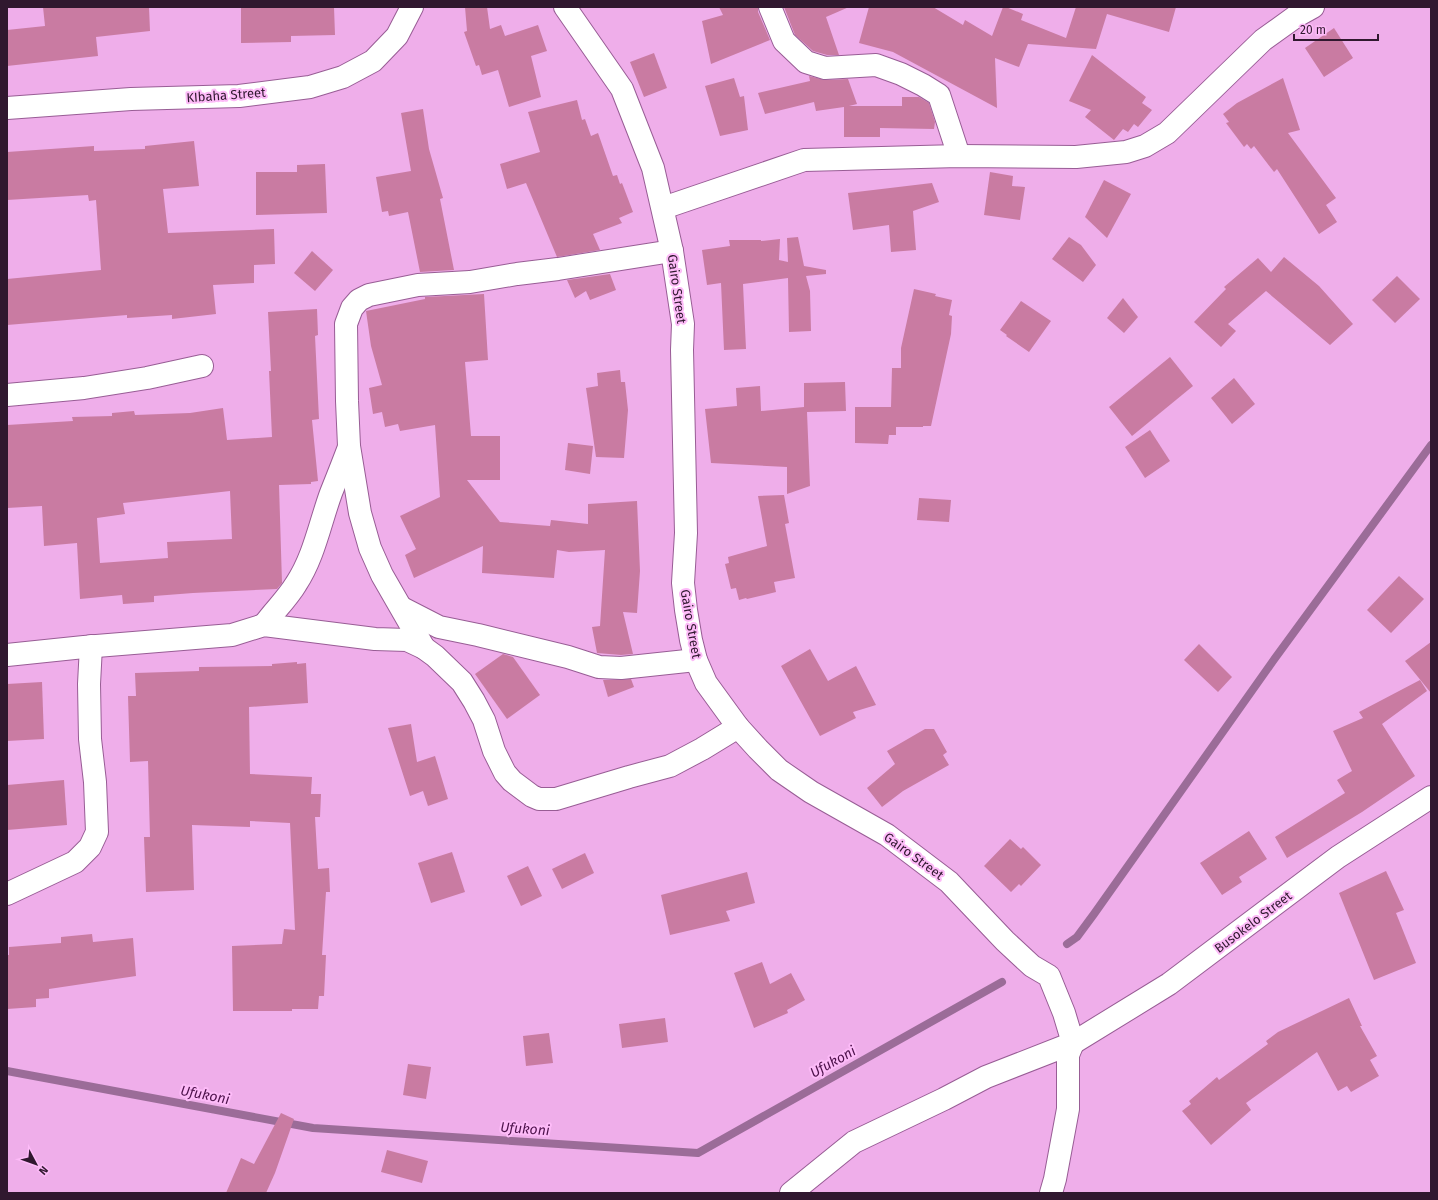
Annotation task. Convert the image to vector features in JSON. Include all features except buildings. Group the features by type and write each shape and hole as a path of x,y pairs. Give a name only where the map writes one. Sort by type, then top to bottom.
{"street":[{"name":"KIbaha Street","path":"7,108 131,99 239,96 310,87 343,77 373,61 397,36 412,7"},
{"name":"Gairo Street","path":"565,7 622,89 653,168 672,251 683,324 682,350 686,533 684,583 686,610 696,660 706,684 738,726 758,749 780,770 811,792 888,835 949,882 1005,941 1032,966 1049,976 1064,1013 1073,1043"},
{"path":"770,7 784,41 806,62 825,68 876,65 912,79 939,95 959,156"},
{"path":"663,208 804,160 959,156 1076,157 1126,152 1145,146 1167,133 1263,40 1295,17 1313,7"},
{"path":"424,648 382,575 370,548 360,513 349,446 346,324 352,308 359,300 369,295 418,285 470,282 672,251"},
{"path":"7,395 84,388 147,378 202,366"},
{"path":"264,625 296,584 304,569 323,521 331,492 349,446"},
{"path":"402,608 439,627 485,636 568,657 599,667 621,668 696,660"},
{"path":"7,655 90,646 232,635 264,625 375,639 407,640 424,648 435,656 462,682 484,720 494,751 505,773 512,781 532,796 539,799 556,799 670,766 702,749 738,726"},
{"path":"7,894 75,862 90,848 97,832 96,782 90,739 90,646"},
{"name":"Busokelo Street","path":"791,1193 854,1142 944,1100 986,1076 1073,1043 1169,984 1338,858 1431,797"},
{"path":"1051,1193 1068,1109 1068,1055 1073,1043"}],"waterway":[{"path":"1067,944 1077,937 1094,914 1273,661 1431,445"},
{"name":"Ufukoni","path":"7,1071 313,1128 698,1153 1002,982"}]}
